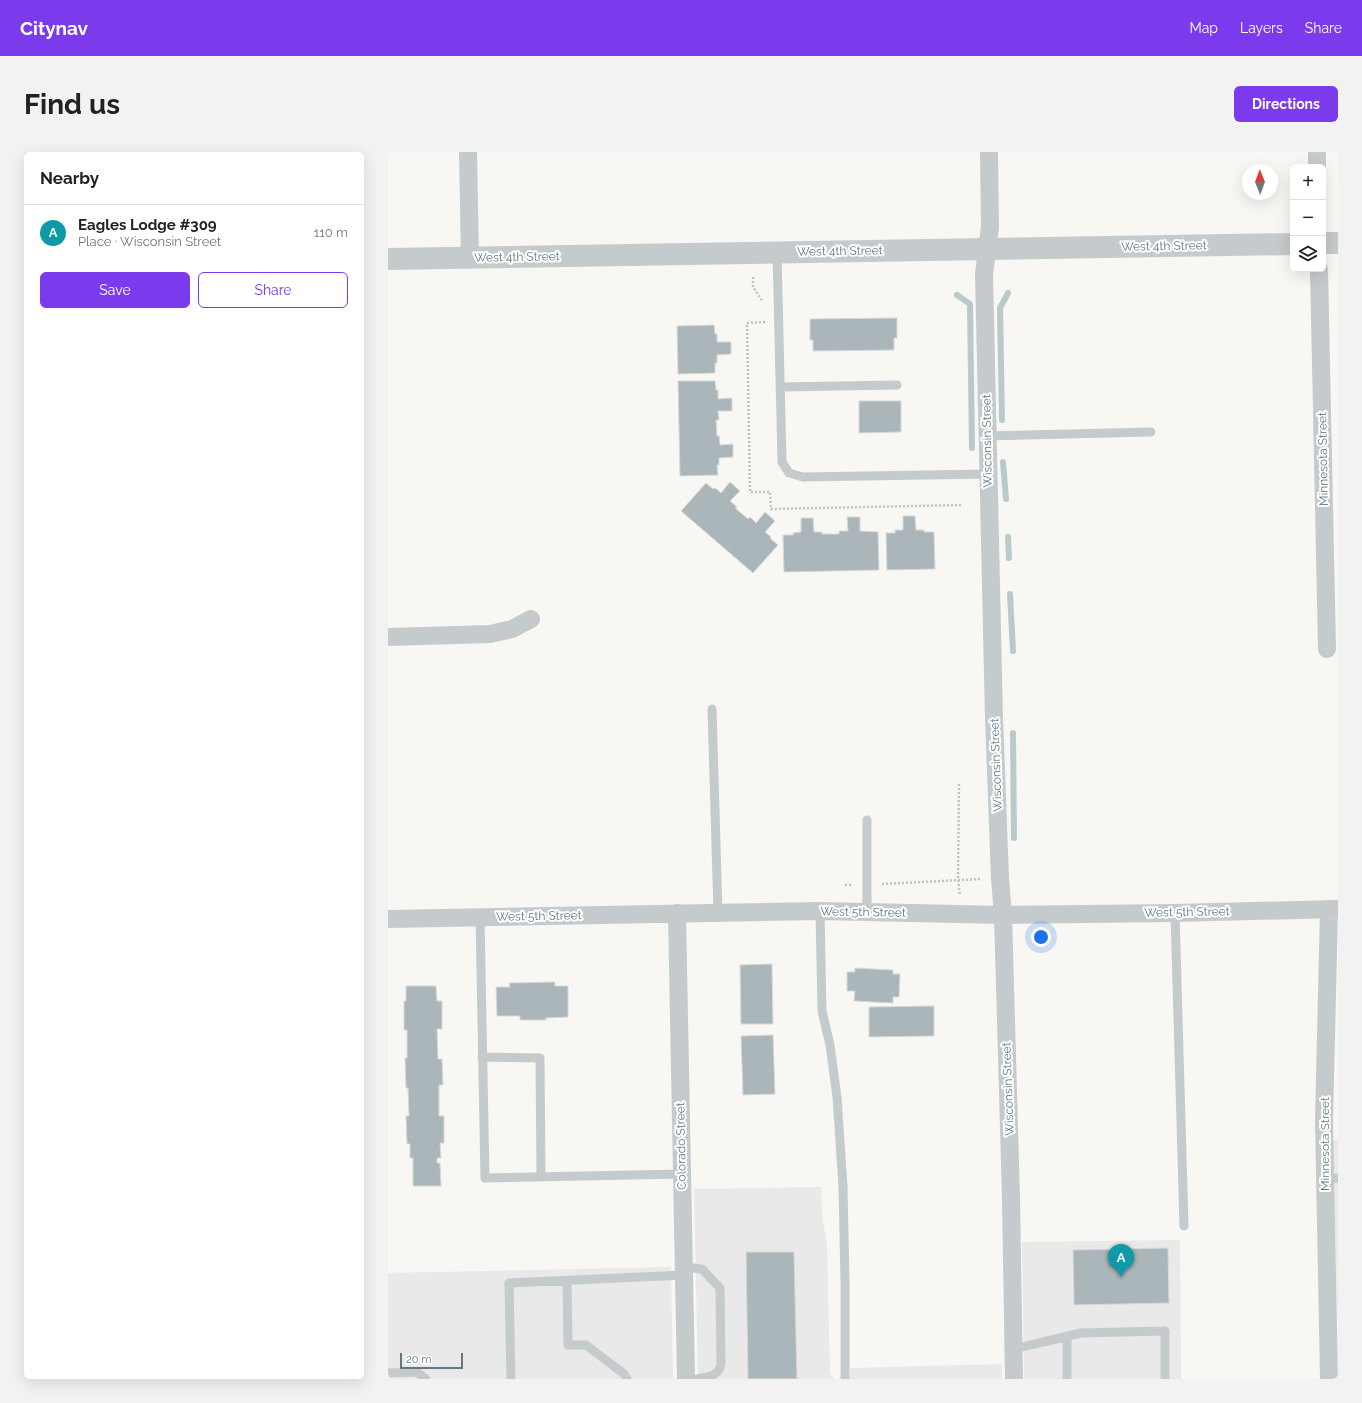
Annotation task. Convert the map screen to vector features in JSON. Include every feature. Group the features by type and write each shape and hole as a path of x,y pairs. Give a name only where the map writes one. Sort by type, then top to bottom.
{"street":[{"path":"468,152 470,258"},
{"name":"Wisconsin Street","path":"989,152 990,227 984,274 987,436 994,726 1000,878 1003,915 1011,1198 1014,1379"},
{"path":"1317,152 1317,164"},
{"path":"1326,243 1338,243"},
{"name":"West 4th Street","path":"388,259 1290,244"},
{"name":"Minnesota Street","path":"1319,272 1327,649"},
{"path":"388,637 490,634 512,629 531,619"},
{"name":"Minnesota Street","path":"1329,1379 1333,1312 1332,1179 1325,1093 1334,909"},
{"name":"West 5th Street","path":"388,919 820,911 1003,915 1334,909"},
{"name":"Colorado Street","path":"677,913 686,1379"}],"lane":[{"path":"777,252 782,462 789,473 803,477 988,474"},
{"path":"781,387 897,385"},
{"path":"987,436 1151,432"},
{"path":"712,709 718,913"},
{"path":"867,820 867,912"},
{"path":"820,911 822,1011 830,1045 837,1097 843,1186 845,1379"},
{"path":"1175,913 1184,1226"},
{"path":"480,917 485,1178 682,1174"},
{"path":"482,1057 540,1058 541,1177"},
{"path":"512,1379 509,1283 567,1281 702,1269 720,1288 721,1363 720,1369 716,1374 697,1379"},
{"path":"567,1281 568,1345 586,1345 623,1373 627,1379"},
{"path":"1013,1349 1081,1334 1165,1331 1166,1379"},
{"path":"1067,1336 1068,1379"},
{"path":"388,1373 417,1372 426,1379"}],"path":[{"path":"753,277 753,287 763,303"},
{"path":"764,316 764,322 747,323 750,492 770,492 771,509 961,505"},
{"path":"959,784 958,879 962,914"},
{"path":"845,885 1000,878"}],"shaded area":[{"path":"1333,1140 1338,1140 1338,1333"},
{"path":"821,1187 822,1215 827,1244 830,1373 834,1379 698,1379 694,1189"},
{"path":"1180,1240 1181,1379 1024,1379 1022,1242"},
{"path":"671,1267 673,1379 388,1379 388,1273"},
{"path":"1002,1364 1002,1379 850,1379 850,1368"}],"building":[{"path":"897,318 897,338 894,338 894,350 813,351 813,340 810,340 810,319"},
{"path":"714,325 715,334 717,334 717,342 731,342 731,354 717,355 715,373 678,374 677,326"},
{"path":"678,381 715,381 716,390 718,390 718,399 732,398 732,411 718,411 719,420 716,420 717,436 719,436 720,445 733,444 733,457 719,458 719,465 717,465 718,475 680,476"},
{"path":"859,401 901,401 901,432 859,433"},
{"path":"730,482 740,491 730,501 737,507 735,508 748,519 750,517 756,523 765,512 775,521 765,532 778,545 753,573 681,511 706,483 721,493"},
{"path":"903,516 915,516 916,530 934,532 935,569 887,570 886,533 895,533 895,530 903,530"},
{"path":"847,517 860,517 860,531 878,532 879,570 784,572 783,535 793,535 793,533 801,532 801,518 813,518 814,532 822,532 822,534 839,534 839,531 848,531"},
{"path":"772,964 773,1024 741,1024 740,965"},
{"path":"855,968 893,970 893,974 900,974 899,997 893,997 893,1003 854,1001 855,991 847,991 847,972 855,972"},
{"path":"555,982 555,986 568,986 568,1017 546,1018 546,1020 520,1020 520,1016 497,1016 496,987 510,987 509,983"},
{"path":"406,986 436,986 437,1001 442,1001 442,1029 437,1029 438,1059 442,1059 443,1085 439,1085 439,1116 444,1116 444,1143 440,1143 441,1158 437,1158 437,1163 440,1163 441,1186 413,1186 413,1158 410,1158 410,1144 407,1144 406,1116 409,1116 405,1058 407,1058 407,1030 404,1030 404,1001 406,1001"},
{"path":"934,1006 934,1036 869,1037 869,1007"},
{"path":"773,1035 775,1094 743,1095 741,1036"},
{"path":"1168,1248 1169,1303 1074,1305 1073,1250"},
{"path":"746,1252 794,1252 797,1379 748,1379"}],"waterway":[{"path":"1002,420 1000,308 1008,293"},
{"path":"957,295 970,304 972,448"},
{"path":"1003,462 1006,499"},
{"path":"1008,537 1009,558"},
{"path":"1010,594 1013,651"},
{"path":"1013,733 1014,838"}],"place":[{"name":"Eagles Lodge #309","path":"1121,1277"}]}
